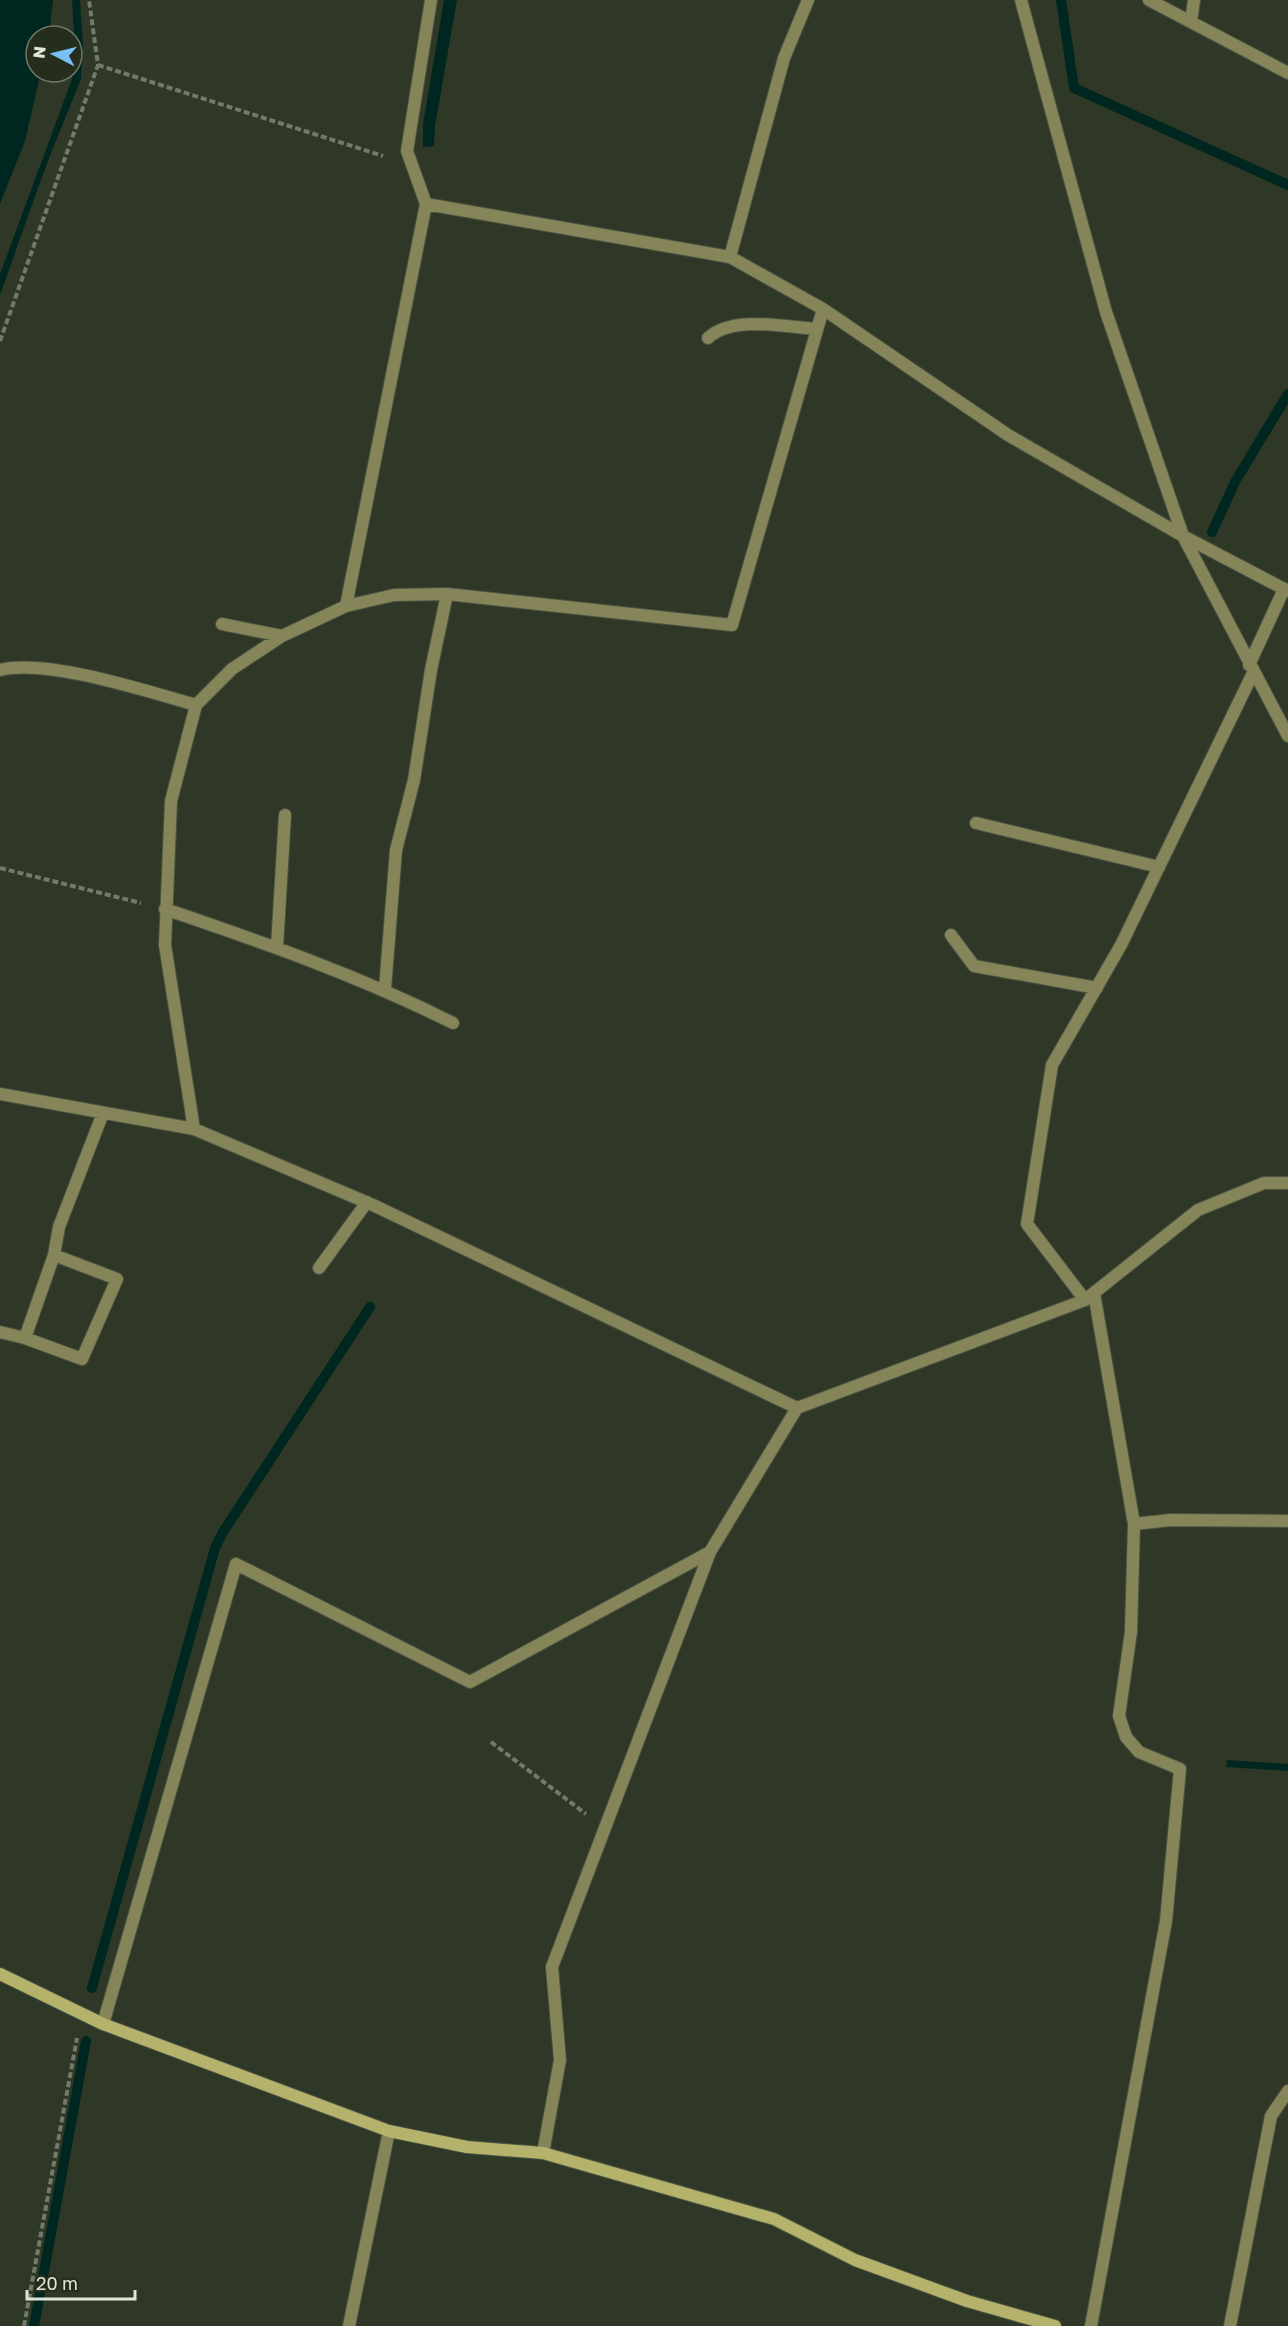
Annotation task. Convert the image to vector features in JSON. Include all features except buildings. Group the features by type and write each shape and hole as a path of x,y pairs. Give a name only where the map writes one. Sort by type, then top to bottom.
{"street":[{"path":"346,606 426,204 407,151 431,0"},
{"path":"730,256 784,58 808,0"},
{"path":"1021,0 1106,312 1184,537 1288,736"},
{"path":"1149,0 1288,73"},
{"path":"1191,22 1194,0"},
{"path":"426,204 730,256 823,309 1008,435 1184,537 1286,590 1121,945 1052,1065 1028,1224 1090,1296 1134,1524 1131,1632 1119,1716 1126,1737 1139,1752 1180,1769 1166,1921 1091,2326"},
{"path":"194,1129 165,945 165,909 171,801 196,705 232,669 282,636 346,606 394,595 447,594 732,625 823,309"},
{"path":"708,338 716,330 751,325 817,329"},
{"path":"385,989 396,850 414,780 431,670 447,594"},
{"path":"222,624 282,636"},
{"path":"0,670 26,667 118,683 196,705"},
{"path":"277,947 285,814"},
{"path":"976,824 1159,867"},
{"path":"165,909 277,947 385,989 453,1023"},
{"path":"951,934 974,966 1096,988"},
{"path":"0,1094 194,1129 367,1202 797,1408"},
{"path":"25,1338 54,1255 59,1227 103,1113"},
{"path":"543,2153 560,2060 552,1967 710,1552 797,1408 1090,1296 1198,1210 1264,1183 1288,1183"},
{"path":"319,1268 367,1202"},
{"path":"0,1332 25,1338 82,1359 117,1279 54,1255"},
{"path":"1134,1524 1171,1520 1288,1521"},
{"path":"103,2024 236,1564 470,1682 710,1552"},
{"path":"0,1974 103,2024 389,2131 467,2147 543,2153 774,2219 855,2260 967,2301 1056,2326"},
{"path":"1230,2326 1271,2116 1288,2091"},
{"path":"349,2326 389,2131"}],"path":[{"path":"0,341 98,65 89,0"},
{"path":"98,65 412,165"},
{"path":"0,868 165,909"},
{"path":"491,1742 605,1828"},
{"path":"24,2326 82,2013"}],"water":[{"path":"0,0 53,0 50,24 24,24 24,84 38,84 25,141 0,204"},
{"path":"72,0 80,0 82,24 73,24"},
{"path":"444,0 457,0 435,126 434,146 423,147 423,124"},
{"path":"70,84 79,84 47,163 0,295 0,274"},
{"path":"1227,1760 1288,1764 1288,1771 1226,1767"}],"waterway":[{"path":"1061,0 1074,88 1288,185"},
{"path":"1212,532 1235,482 1288,394"},
{"path":"92,1988 215,1548 223,1532 370,1307"},
{"path":"34,2326 86,2041"}]}
